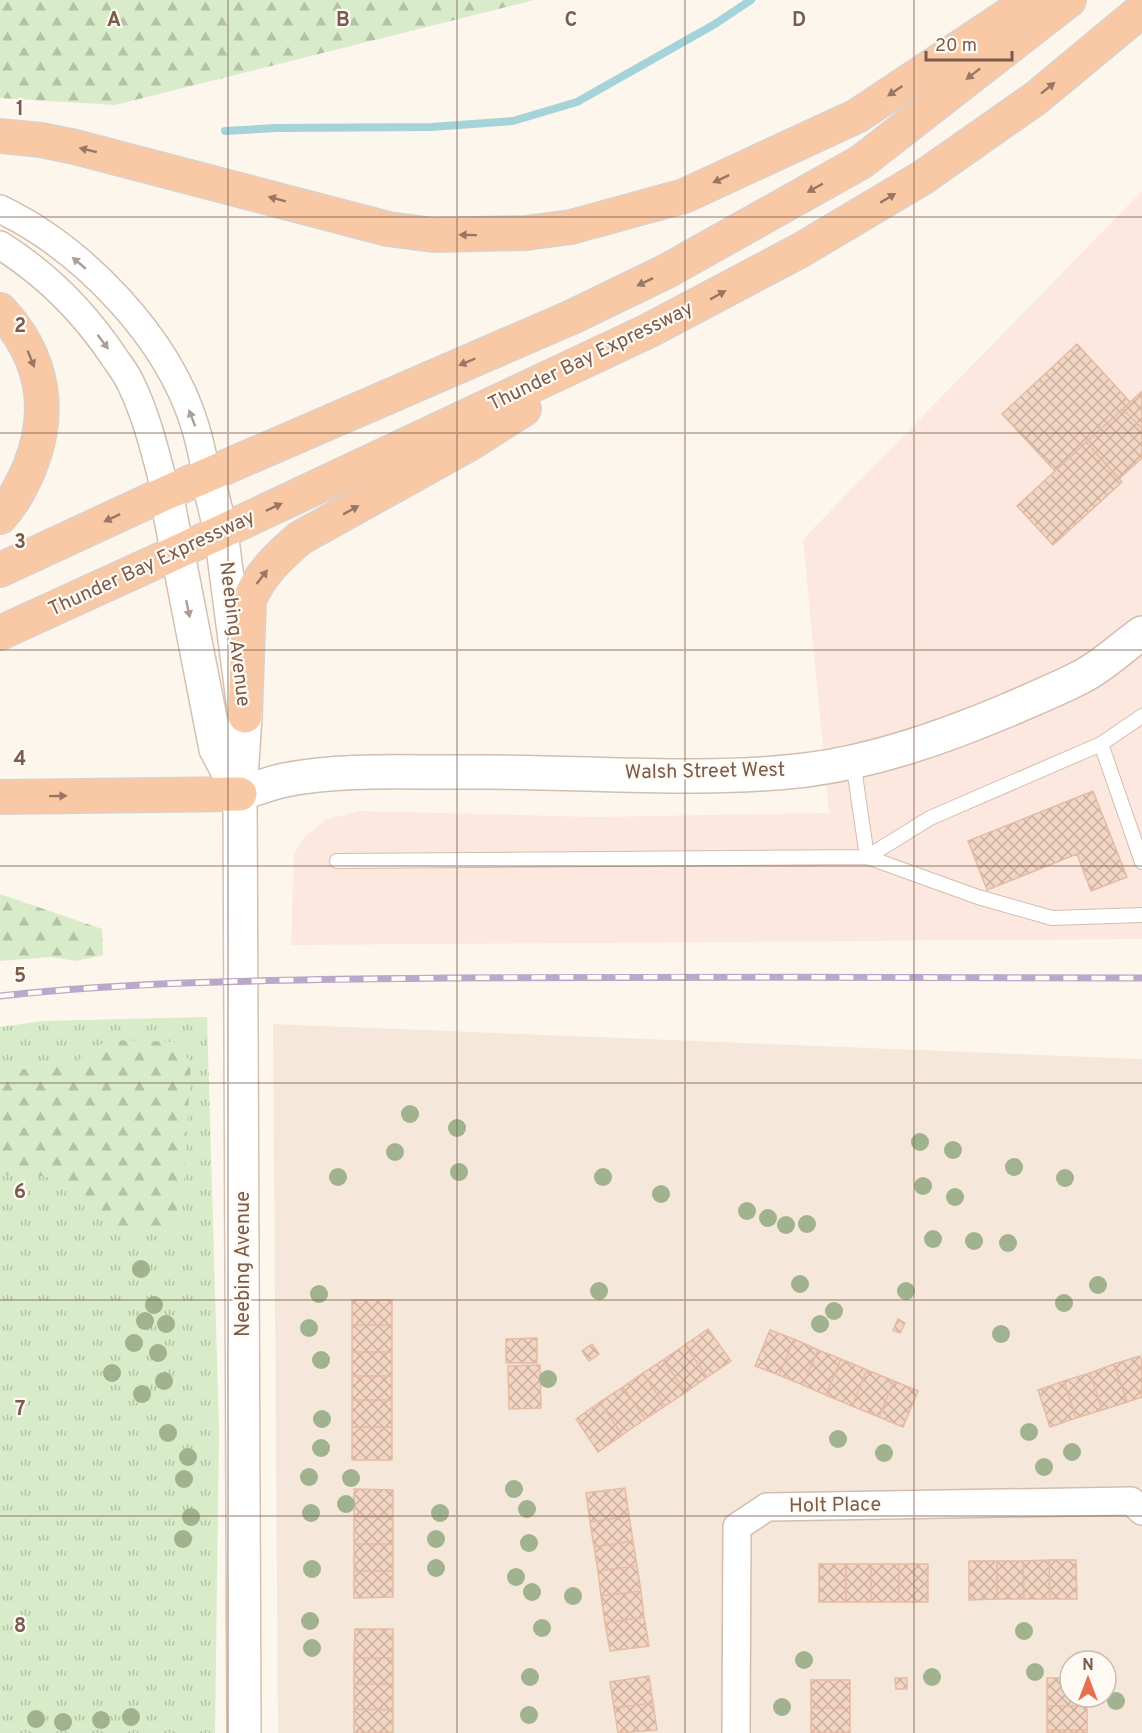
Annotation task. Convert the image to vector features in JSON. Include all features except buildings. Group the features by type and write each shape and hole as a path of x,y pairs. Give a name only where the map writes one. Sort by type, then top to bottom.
{"highway":[{"path":"0,136 41,140 75,147 388,229 433,235 526,233 571,227 684,196 857,116 1031,0"},
{"path":"0,570 165,493 572,317 668,271 861,162 1069,0"},
{"name":"Thunder Bay Expressway","path":"0,633 221,532 648,331 801,250 922,178 1036,98 1142,10"},
{"path":"0,310 17,328 33,360 40,387 43,414 38,446 27,473 17,495 0,517"},
{"path":"245,716 249,600 255,585 281,554 300,538 468,444 648,331"},
{"path":"0,797 240,794"}],"main road":[{"name":"Neebing Avenue","path":"207,475 221,532 245,716 240,794 244,1733"},
{"name":"Neebing Avenue","path":"165,493 216,749 240,794"},
{"name":"Walsh Street West","path":"240,794 283,780 330,773 741,774 806,770 910,747 977,723 1083,676 1142,633"}],"street":[{"path":"0,209 19,218 52,241 99,280 157,346 185,400 195,425 207,475"},
{"path":"0,245 17,256 65,296 104,343 130,382 147,424 165,493"},
{"name":"Holt Place","path":"736,1733 737,1527 767,1507 1131,1501 1142,1511"}],"lane":[{"path":"867,857 930,818 1101,744 1142,716"},
{"path":"1101,744 1142,862"},
{"path":"853,761 867,857"},
{"path":"337,861 867,857 978,897 1052,918 1142,915"}],"shaded area":[{"path":"1142,191 1142,939 291,945 294,853 305,837 325,820 358,811 596,817 829,813 803,539"},
{"path":"273,1024 1142,1059 1142,1733 278,1733"}],"green space":[{"path":"0,0 534,0 115,105 0,98"},
{"path":"0,894 102,929 103,955 76,961 51,957 0,961"},
{"path":"207,1017 219,1429 215,1733 0,1733 0,1027 43,1021"},
{"path":"107,1040 176,1042 191,1063 181,1227 117,1234 94,1204 60,1179 15,1172 0,1177 0,1068 47,1070 80,1059"}],"waterway":[{"path":"225,131 277,128 432,127 513,121 577,102 715,24 751,0"}],"railway":[{"path":"0,996 168,984 335,979 1142,978"}]}
